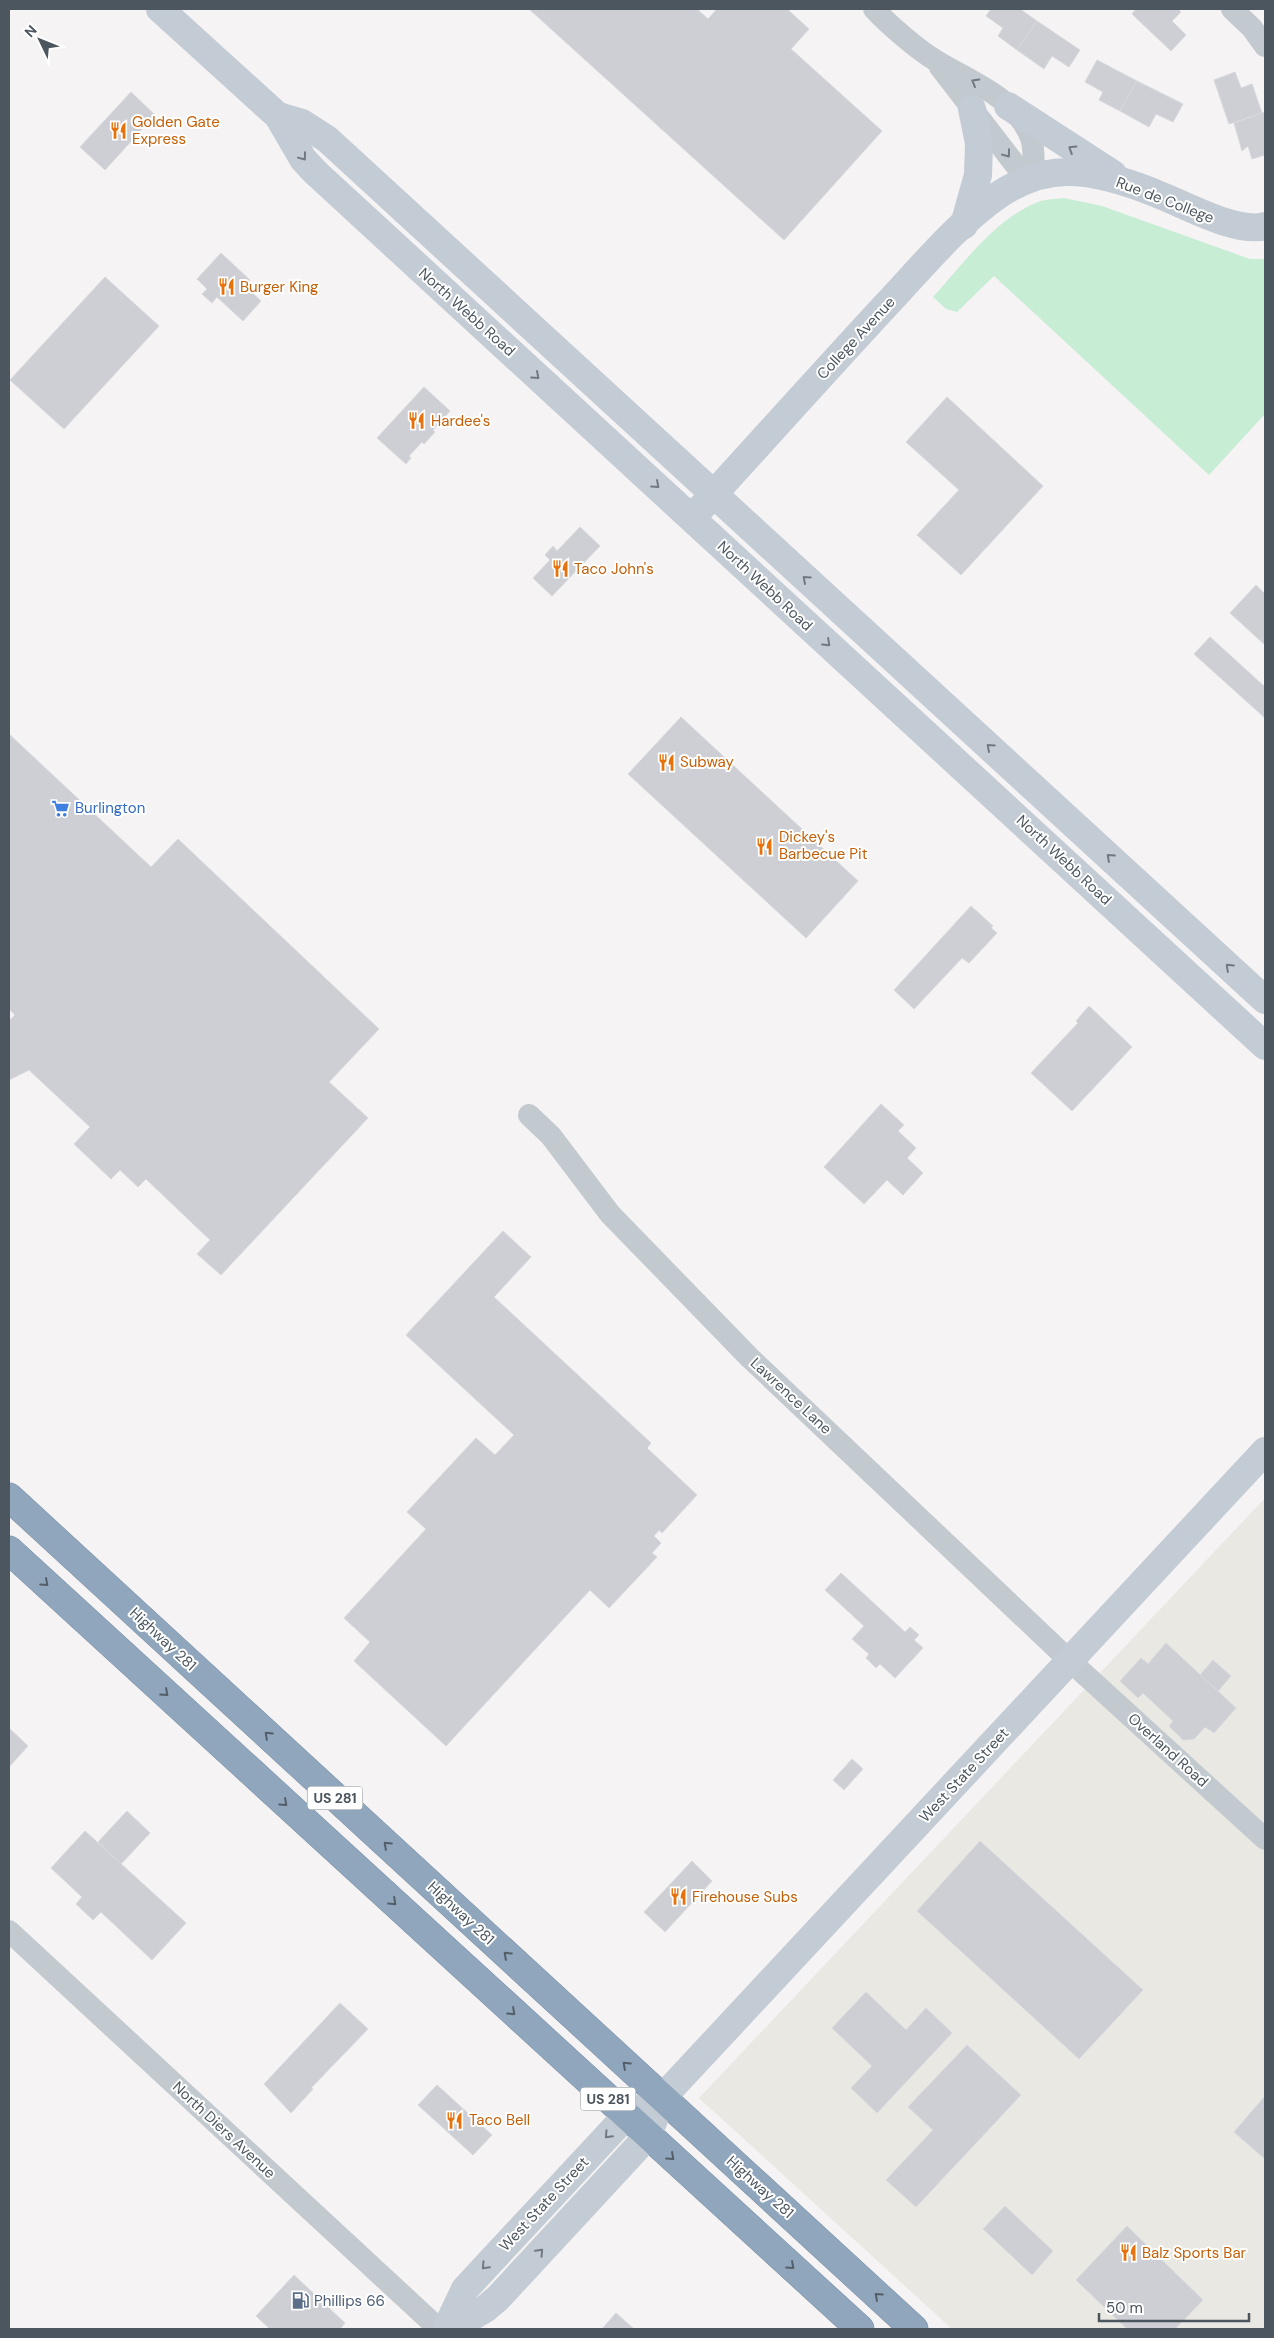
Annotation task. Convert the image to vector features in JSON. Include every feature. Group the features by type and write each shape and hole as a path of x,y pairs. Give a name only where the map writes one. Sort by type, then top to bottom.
{"highway":[{"name":"Highway 281","path":"9,1497 914,2329"},
{"name":"US 281","path":"9,1550 860,2329"}],"main road":[{"name":"North Webb Road","path":"160,9 278,116 297,150 315,172 1265,1046"},
{"path":"1008,106 1129,184"},
{"path":"964,225 978,175 979,143 972,109"},
{"name":"North Webb Road","path":"278,116 302,123 327,139 1265,1000"},
{"name":"Rue de College","path":"1034,176 1070,172 1096,175 1162,196 1216,220 1258,228 1265,226"},
{"name":"College Avenue","path":"692,518 894,297 964,225 999,195 1034,176"},
{"name":"West State Street","path":"446,2329 465,2289 626,2116 662,2098 1265,1451"},
{"name":"West State Street","path":"451,2329 486,2309 498,2298 648,2136 662,2098"}],"street":[{"path":"874,9 934,60 1017,167 1034,176"},
{"path":"1232,9 1252,28 1265,46"},
{"path":"934,60 980,84 1018,116 1031,139 1034,176"},
{"name":"Lawrence Lane","path":"529,1115 551,1136 610,1214 749,1357 1070,1661"},
{"name":"Overland Road","path":"1070,1661 1265,1839"},
{"name":"North Diers Avenue","path":"9,1931 439,2329"}],"shaded area":[{"path":"1265,1498 1265,2329 952,2329 699,2098"}],"green space":[{"path":"1064,198 1102,206 1250,259 1265,259 1265,414 1209,475 994,276 957,312 946,309 933,297 968,257 1007,220 1038,202"}],"building":[{"path":"529,9 697,9 708,19 717,9 787,9 809,29 791,49 882,131 784,240"},
{"path":"991,9 1020,9 1037,21 1017,50 998,36 1003,28 986,16"},
{"path":"1136,9 1178,9 1181,12 1172,21 1186,35 1171,51 1132,14"},
{"path":"1037,21 1080,50 1069,67 1052,56 1044,69 1017,50"},
{"path":"1097,60 1137,81 1120,111 1099,100 1103,92 1085,82"},
{"path":"1235,72 1241,88 1252,84 1262,113 1229,124 1214,80"},
{"path":"1137,81 1183,104 1173,122 1156,114 1149,127 1120,111"},
{"name":"Golden Gate Express","path":"131,92 155,115 105,170 80,147"},
{"path":"1265,112 1265,155 1252,159 1248,146 1242,151 1234,123"},
{"name":"Burger King","path":"221,253 250,280 245,286 261,301 243,321 217,297 212,303 202,294 207,289 197,279"},
{"path":"105,277 159,326 64,429 10,380"},
{"name":"Hardee's","path":"424,387 450,411 433,430 435,432 409,456 411,458 406,464 377,438"},
{"path":"947,397 1043,486 961,575 917,535 959,490 906,442"},
{"name":"Taco John's","path":"580,527 600,546 552,596 533,578 550,560 545,555 553,546 557,551"},
{"path":"1256,585 1265,594 1265,645 1230,613"},
{"path":"1210,637 1265,687 1265,718 1194,654"},
{"path":"681,717 858,881 806,938 628,774"},
{"path":"9,734 151,867 178,839 379,1029 329,1082 368,1118 221,1275 197,1254 210,1240 146,1179 138,1187 120,1170 111,1179 74,1144 90,1127 29,1070 9,1080 9,1021 15,1015 9,1009"},
{"path":"971,906 993,926 991,928 997,933 969,963 962,958 914,1009 894,990"},
{"path":"1089,1006 1132,1047 1072,1111 1031,1073 1078,1023 1076,1021"},
{"path":"881,1104 904,1125 898,1131 916,1148 907,1158 923,1173 903,1195 887,1180 864,1204 824,1167"},
{"path":"503,1231 531,1257 494,1297 651,1443 647,1448 697,1495 662,1533 659,1530 654,1536 661,1543 652,1553 657,1557 609,1608 590,1590 446,1746 354,1661 370,1642 344,1618 426,1529 407,1512 476,1438 495,1455 514,1435 406,1335"},
{"path":"841,1573 905,1632 910,1627 919,1635 914,1640 923,1648 895,1678 880,1664 876,1668 866,1658 869,1654 852,1639 864,1626 825,1590"},
{"path":"1166,1643 1236,1708 1214,1733 1205,1727 1194,1739 1183,1740 1169,1726 1173,1721 1143,1693 1138,1698 1120,1681 1141,1658 1148,1664"},
{"path":"1213,1660 1231,1676 1218,1691 1200,1675"},
{"path":"9,1728 28,1746 9,1767"},
{"path":"852,1759 863,1769 844,1790 833,1780"},
{"path":"127,1811 150,1833 121,1864 98,1842"},
{"path":"85,1831 186,1923 152,1960 101,1912 93,1920 76,1904 82,1897 51,1868"},
{"path":"980,1841 1143,1990 1079,2059 917,1911"},
{"name":"Firehouse Subs","path":"692,1861 712,1881 665,1932 644,1912"},
{"path":"866,1992 906,2030 926,2008 952,2033 877,2113 851,2088 872,2066 832,2028"},
{"path":"340,2003 368,2029 311,2088 313,2089 291,2113 264,2084"},
{"path":"967,2045 1021,2095 916,2207 886,2180 933,2130 908,2107"},
{"name":"Taco Bell","path":"437,2085 492,2135 473,2155 418,2105"},
{"path":"1265,2096 1265,2159 1234,2132"},
{"path":"1005,2206 1053,2251 1032,2275 983,2229"},
{"name":"Balz Sports Bar","path":"1127,2226 1203,2300 1175,2329 1127,2329 1076,2280"},
{"path":"294,2275 345,2323 340,2329 270,2329 256,2316"},
{"path":"616,2313 634,2329 602,2329"}],"place":[{"name":"Golden Gate Express","path":"118,131"},
{"name":"Burger King","path":"226,287"},
{"name":"Hardee's","path":"417,421"},
{"name":"Taco John's","path":"560,569"},
{"name":"Subway","path":"666,762"},
{"name":"Burlington","path":"61,808"},
{"name":"Dickey's Barbecue Pit","path":"765,846"},
{"name":"Firehouse Subs","path":"678,1897"},
{"name":"Taco Bell","path":"455,2120"},
{"name":"Balz Sports Bar","path":"1128,2253"},
{"name":"Phillips 66","path":"300,2301"}]}
